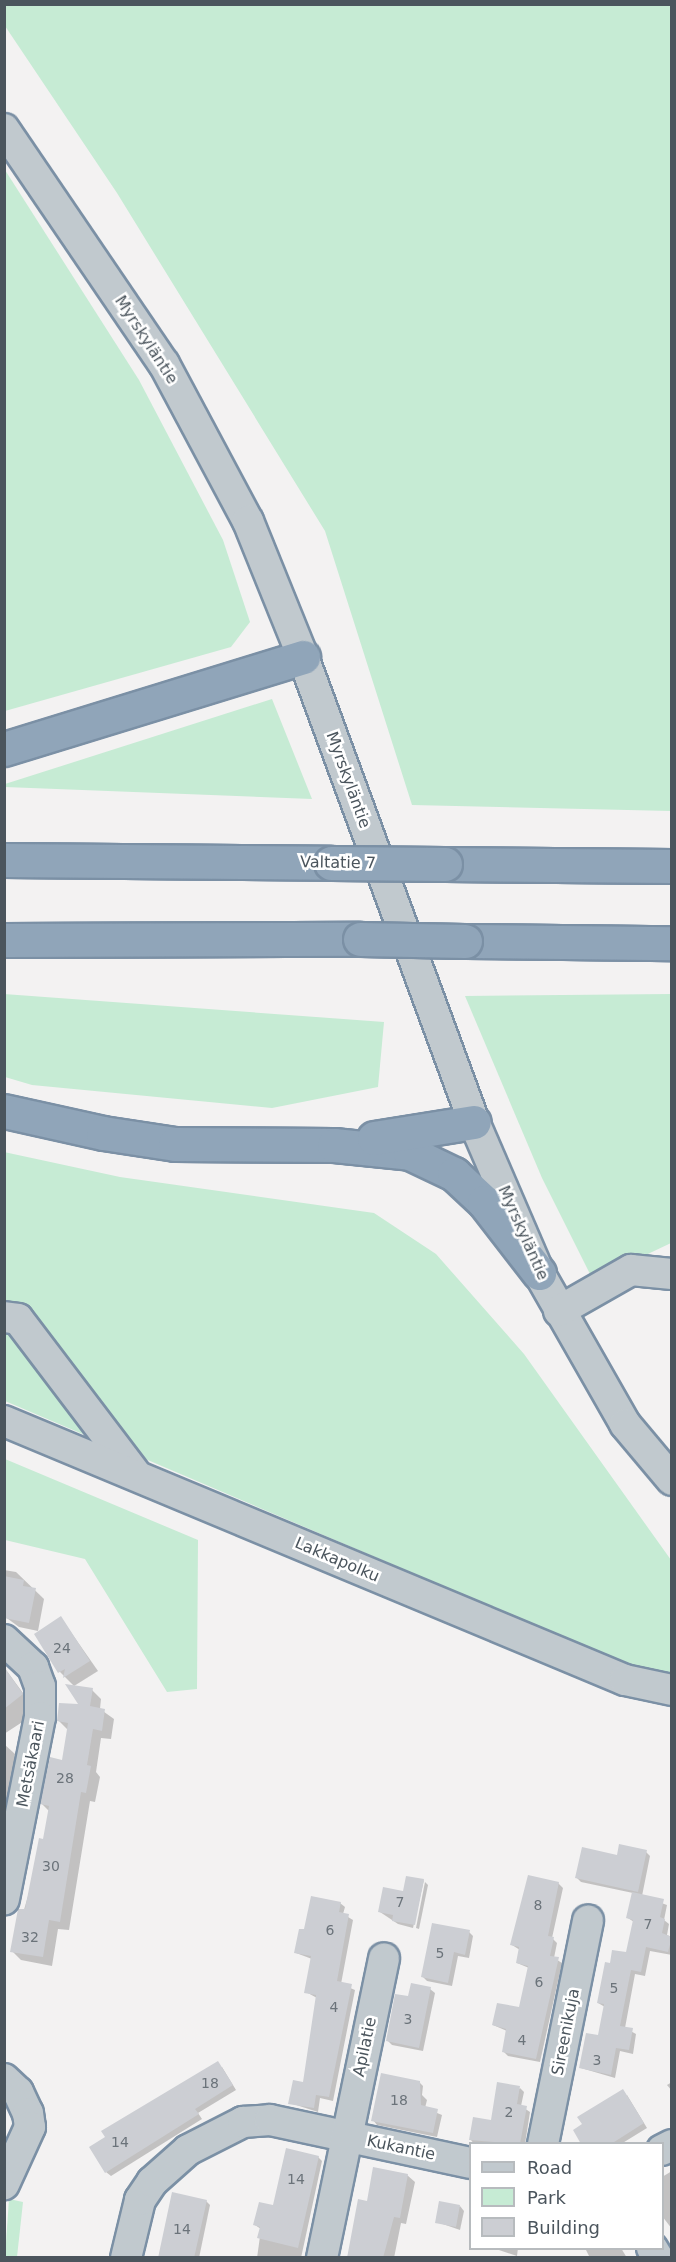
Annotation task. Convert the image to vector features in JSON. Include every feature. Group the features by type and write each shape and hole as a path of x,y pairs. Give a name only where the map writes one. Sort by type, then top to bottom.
{"highway":[{"path":"4,749 303,657"},
{"name":"Valtatie 7","path":"4,860 672,866"},
{"path":"4,940 360,939 672,943"},
{"path":"4,1111 103,1133 175,1144 334,1145 410,1153 454,1174 484,1202 539,1273"},
{"path":"334,1145 474,1122"}],"street":[{"name":"Myrskyläntie","path":"4,129 164,364 248,521 303,657 474,1122 539,1273 625,1424 672,1480"},
{"path":"559,1311 631,1270 672,1274"},
{"path":"4,1317 18,1319 137,1475"},
{"name":"Lakkapolku","path":"4,1421 625,1680 672,1690"},
{"name":"Metsäkaari","path":"4,1640 33,1667 40,1686 40,1717 4,1899"},
{"name":"Sireenikuja","path":"543,2142 588,1920"},
{"name":"Apilatie","path":"346,2136 384,1958"},
{"path":"4,2079 18,2092 28,2113 30,2127 4,2184"},
{"path":"126,2258 140,2200 152,2182 188,2150 218,2132 243,2122 270,2120 346,2136"},
{"name":"Kukantie","path":"322,2258 346,2136 469,2163"}],"green space":[{"path":"4,5 671,5 671,811 412,805 325,531 117,193 5,26"},
{"path":"5,170 139,380 223,540 250,622 231,647 5,711"},
{"path":"272,699 312,799 5,787 5,784"},
{"path":"4,994 384,1022 378,1087 272,1108 32,1085 5,1077"},
{"path":"671,994 671,1243 593,1280 542,1178 465,996"},
{"path":"4,1152 120,1177 374,1213 436,1254 524,1354 671,1560 671,1673 663,1674 609,1657 143,1458 21,1303 5,1301"},
{"path":"4,1333 13,1335 99,1441 5,1401"},
{"path":"5,1459 198,1540 197,1689 167,1692 85,1559 5,1540"},
{"path":"9,2199 23,2202 17,2257 5,2257"}],"building":[{"path":"4,1576 24,1580 23,1586 36,1588 29,1623 4,1618"},
{"path":"61,1616 90,1661 63,1678 65,1669 58,1673 34,1634"},
{"path":"4,1667 23,1694 4,1709"},
{"path":"65,1684 93,1688 90,1706 105,1709 102,1731 93,1729 87,1765 91,1766 86,1793 81,1792 60,1922 49,1920 43,1957 10,1952 18,1909 25,1909 39,1838 43,1839 49,1806 40,1804 50,1757 62,1760 68,1723 57,1721 59,1703 78,1704"},
{"path":"619,1844 647,1850 638,1892 575,1878 582,1847 617,1855"},
{"path":"528,1875 559,1882 548,1936 554,1937 550,1956 559,1957 536,2059 502,2052 506,2029 492,2025 497,2003 519,2007 528,1966 516,1963 519,1947 510,1945"},
{"path":"406,1876 424,1879 415,1925 392,1921 393,1915 378,1912 383,1887 403,1891"},
{"path":"632,1892 664,1899 660,1917 665,1919 662,1933 672,1937 668,1952 646,1947 641,1972 631,1970 620,2026 633,2028 629,2050 616,2048 611,2075 579,2068 586,2033 598,2035 604,2004 597,2003 605,1962 610,1963 612,1950 626,1952 633,1920 626,1918"},
{"path":"311,1896 341,1902 339,1912 349,1914 337,1981 352,1984 329,2097 316,2095 314,2108 288,2104 293,2080 303,2082 316,1995 304,1993 311,1956 294,1953 299,1929 304,1929"},
{"path":"432,1923 470,1930 465,1955 454,1952 448,1983 421,1977"},
{"path":"411,1983 431,1987 419,2048 386,2041 395,1994 408,1996"},
{"path":"218,2061 233,2085 195,2109 199,2114 105,2173 89,2147 105,2137 101,2131"},
{"path":"381,2073 420,2081 421,2105 438,2109 433,2133 371,2121"},
{"path":"497,2082 520,2086 517,2104 527,2106 520,2142 469,2140 473,2117 491,2120"},
{"path":"623,2089 644,2123 614,2142 580,2142 573,2130 582,2124 577,2117"},
{"path":"286,2148 319,2156 298,2248 257,2238 260,2227 253,2225 259,2202 273,2205"},
{"path":"373,2167 408,2174 400,2218 394,2217 383,2258 347,2258 358,2199 367,2201"},
{"path":"172,2192 207,2200 194,2258 158,2258"},
{"path":"439,2201 460,2205 456,2227 435,2223"}]}
